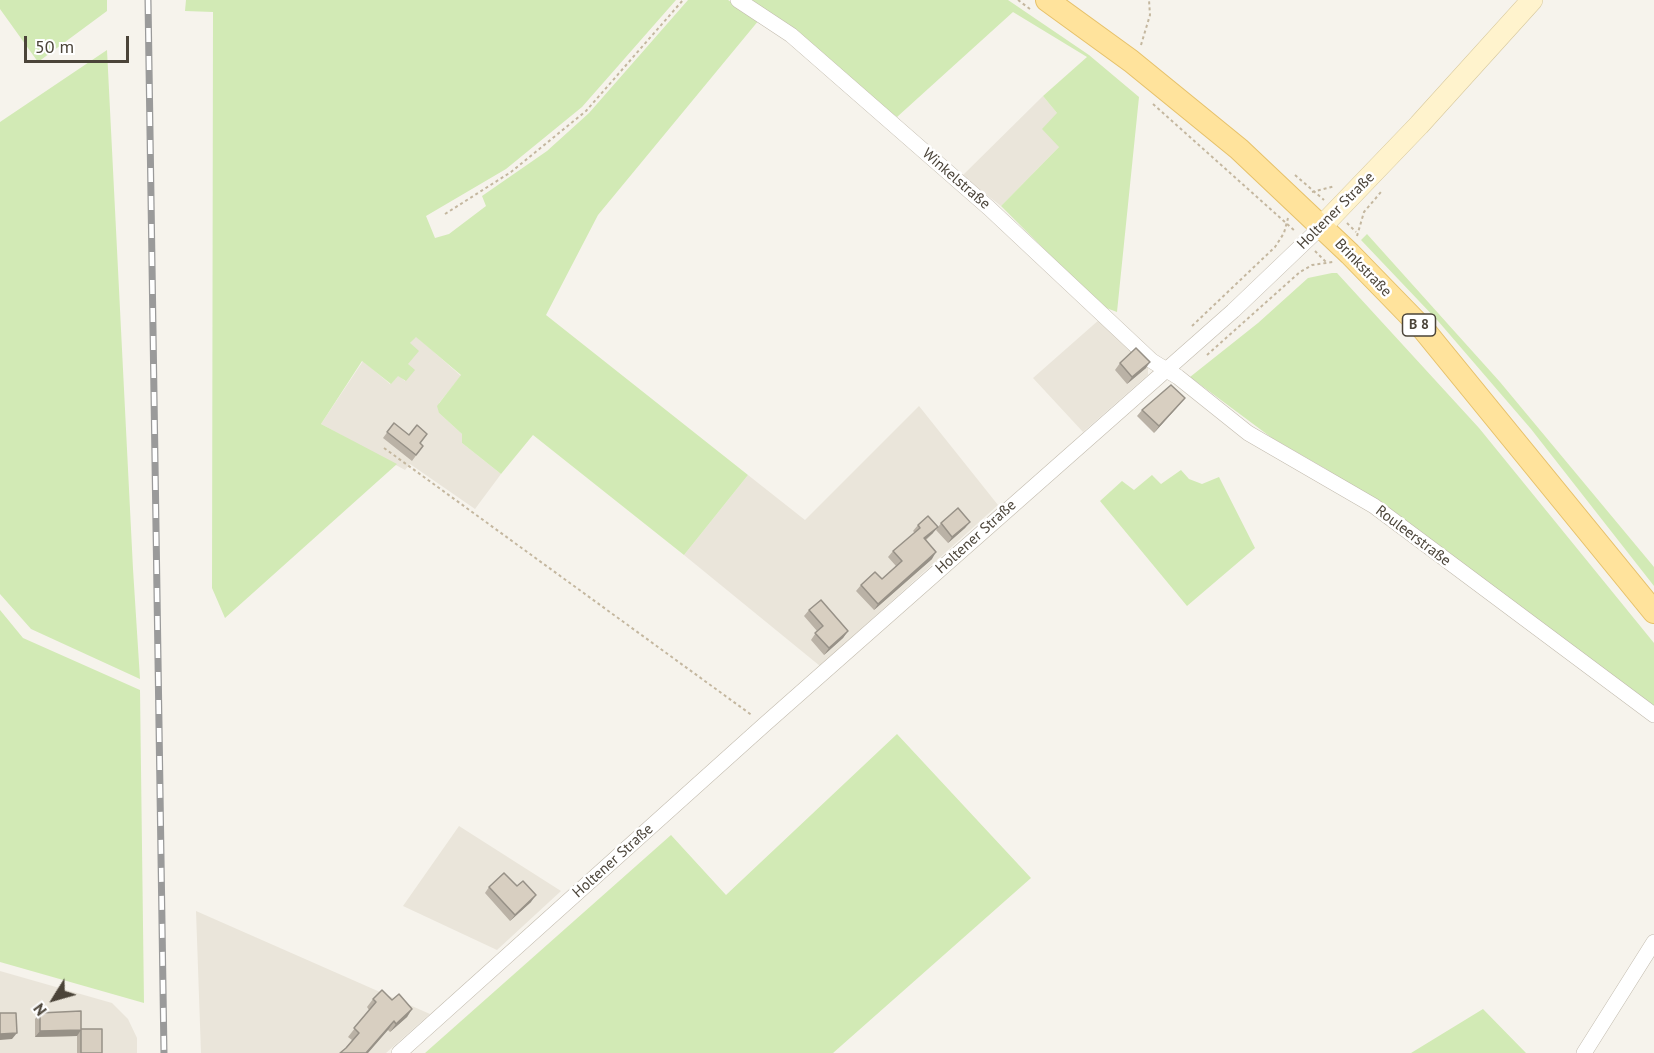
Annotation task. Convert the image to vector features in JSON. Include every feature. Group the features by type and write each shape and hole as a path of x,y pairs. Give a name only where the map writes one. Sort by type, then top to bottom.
{"main road":[{"name":"Holtener Straße","path":"1315,234 1419,125 1532,0"},
{"name":"Brinkstraße","path":"1042,7 1131,61 1239,149 1292,213 1424,330 1654,612"}],"street":[{"name":"Winkelstraße","path":"738,0 790,35 989,208 1152,361 1165,369"},
{"name":"Holtener Straße","path":"399,1053 764,725 1165,369 1233,312 1315,234"},
{"name":"Rouleerstraße","path":"1165,369 1248,433 1374,506 1654,716"},
{"path":"1584,1053 1654,942"}],"path":[{"path":"445,214 511,172 586,111 684,0"},
{"path":"1018,0 1042,7"},
{"path":"1140,47 1150,15 1149,0"},
{"path":"1146,98 1292,213 1315,234 1326,262"},
{"path":"1188,330 1275,247 1292,213 1314,190 1326,190 1337,185"},
{"path":"384,448 764,725"}],"shaded area":[{"path":"1043,96 1057,113 1059,147 1001,206 962,176"},
{"path":"1100,319 1148,367 1148,375 1083,432 1033,378"},
{"path":"416,336 461,376 439,403 439,413 462,434 462,443 501,474 475,509 410,464 405,470 321,424 363,361 390,384 398,375 405,381 410,343"},
{"path":"919,406 998,505 820,666 684,555 748,475 805,520"},
{"path":"459,826 561,891 497,950 403,906"},
{"path":"196,911 430,1014 386,1053 201,1053"},
{"path":"0,971 112,1003 128,1019 137,1038 137,1053 0,1053"}],"green space":[{"path":"0,0 107,0 107,11 38,62 0,9"},
{"path":"186,0 676,0 582,107 506,169 426,216 435,238 449,234 486,206 482,196 547,151 589,113 688,0 728,0 759,20 598,215 546,315 748,475 684,555 533,435 501,474 462,443 462,434 439,413 437,406 461,375 416,337 410,343 419,351 408,364 415,370 406,381 398,376 391,384 362,361 321,424 397,464 225,618 212,588 213,12 185,11"},
{"path":"746,0 1008,0 1089,55 1139,97 1117,312 1101,306 1001,206 1059,147 1042,129 1057,113 1043,96 1087,57 1013,12 897,117"},
{"path":"107,50 140,679 31,629 0,594 0,122"},
{"path":"1367,234 1500,382 1654,567 1654,586 1531,429 1438,321 1361,240"},
{"path":"1337,273 1479,428 1654,643 1654,709 1326,469 1272,438 1190,377 1258,323 1308,278"},
{"path":"1181,470 1189,479 1202,484 1219,477 1255,548 1187,606 1100,501 1122,481 1134,490 1152,475 1161,484"},
{"path":"0,610 23,638 140,690 144,1003 0,962"},
{"path":"897,734 1031,878 833,1053 425,1053 671,835 726,895"},
{"path":"1483,1009 1526,1053 1411,1053"}],"building":[{"path":"1136,348 1150,362 1132,377 1120,363"},
{"path":"1171,385 1185,398 1159,426 1142,410"},
{"path":"394,423 409,435 417,425 427,434 420,443 423,446 416,455 387,432"},
{"path":"958,508 970,522 952,537 941,523"},
{"path":"928,516 938,527 924,538 936,552 878,604 861,585 875,572 882,579 902,561 893,551 920,528 918,525"},
{"path":"821,600 848,631 829,648 815,633 823,626 809,610"},
{"path":"504,873 517,886 523,881 536,895 515,915 489,887"},
{"path":"382,990 392,1000 399,994 412,1009 396,1024 394,1021 366,1053 340,1053 359,1033 354,1028 376,1002 373,999"},
{"path":"81,1011 81,1029 102,1029 102,1053 81,1053 81,1030 40,1031 40,1013"},
{"path":"0,1013 16,1013 17,1033 0,1034"}],"railway":[{"path":"148,0 164,1053"}]}
